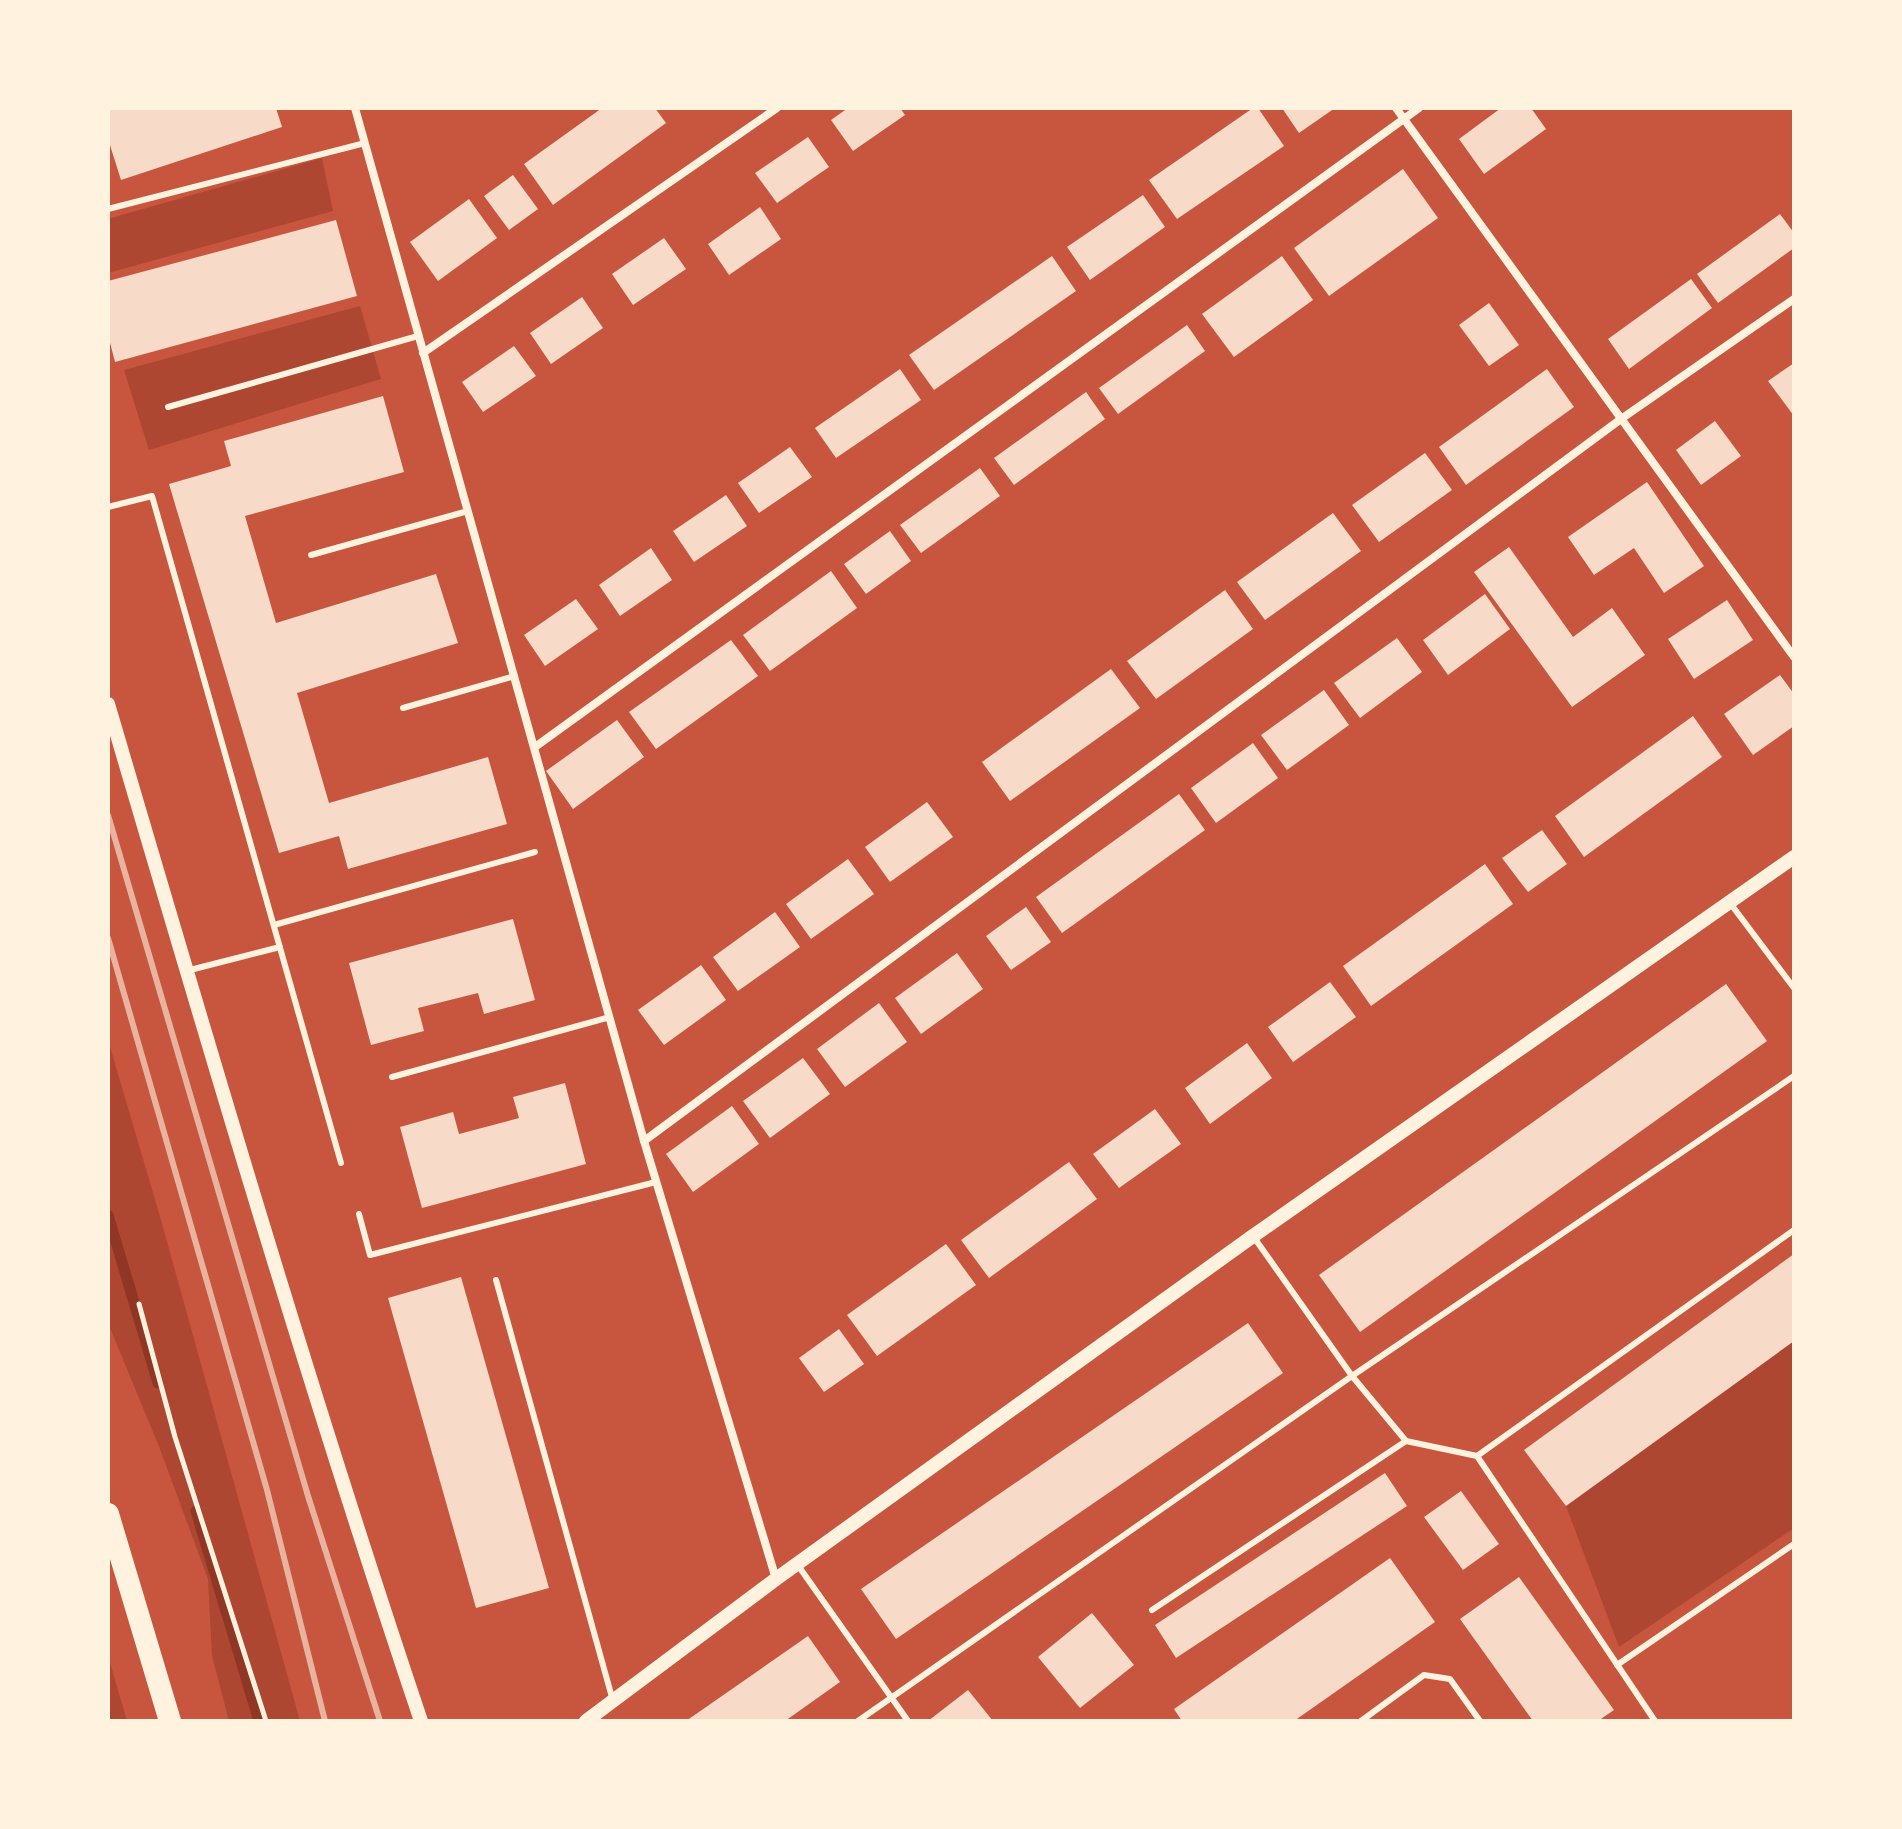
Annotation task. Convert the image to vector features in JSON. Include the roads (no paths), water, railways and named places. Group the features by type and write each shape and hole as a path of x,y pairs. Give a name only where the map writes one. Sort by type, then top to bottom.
{"highway":[{"path":"108,1514 170,1721"}],"street":[{"path":"355,108 644,1141 776,1579"},
{"path":"423,353 777,108"},
{"path":"1396,108 1794,657"},
{"path":"535,747 1419,108"},
{"path":"644,1141 1621,419 1794,299"},
{"path":"108,704 186,971 373,1577 421,1721"},
{"path":"586,1721 776,1579 1253,1236 1794,857"}],"lane":[{"path":"108,209 365,143"},
{"path":"168,407 418,336"},
{"path":"108,507 152,496 341,1163"},
{"path":"311,555 468,511"},
{"path":"403,708 515,676"},
{"path":"274,925 535,852"},
{"path":"1730,903 1794,988"},
{"path":"186,971 280,947"},
{"path":"392,1077 610,1017"},
{"path":"858,1721 1352,1376 1794,1076"},
{"path":"359,1214 370,1255 656,1182"},
{"path":"1477,1456 1794,1230"},
{"path":"1253,1236 1352,1376 1406,1441 1477,1456 1655,1721"},
{"path":"496,1280 613,1701"},
{"path":"1152,1610 1406,1441"},
{"path":"1617,1665 1794,1544"},
{"path":"797,1564 908,1721"},
{"path":"1361,1721 1424,1675 1450,1679 1480,1721"}],"waterway":[{"path":"108,1215 158,1383"},
{"path":"196,1511 259,1721"}],"railway":[{"path":"108,815 308,1496 380,1721"},
{"path":"108,938 267,1490 325,1721"}]}
